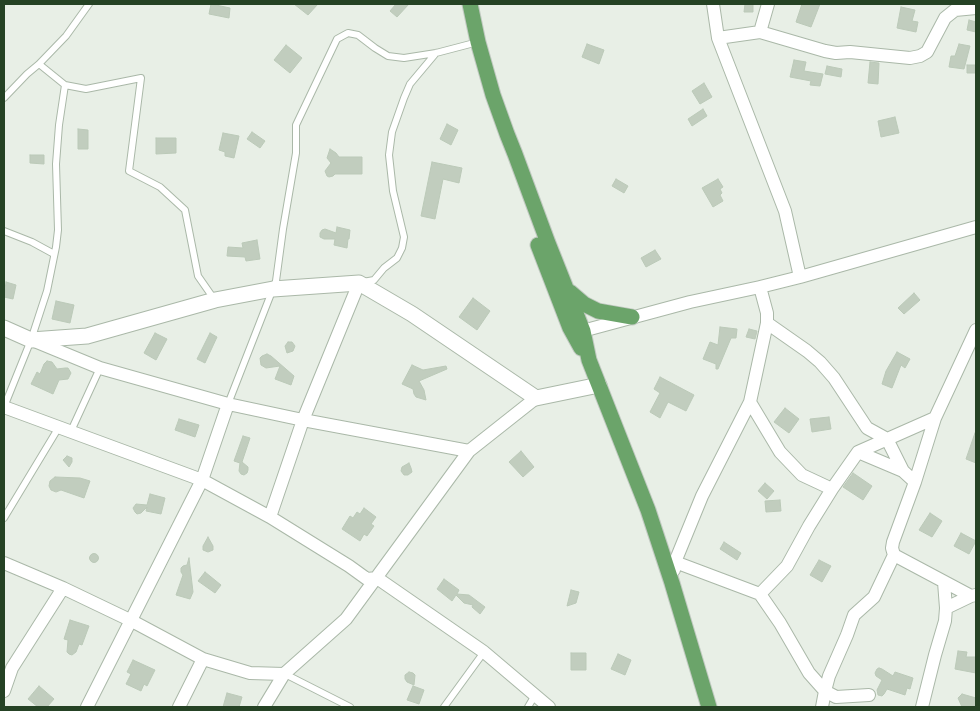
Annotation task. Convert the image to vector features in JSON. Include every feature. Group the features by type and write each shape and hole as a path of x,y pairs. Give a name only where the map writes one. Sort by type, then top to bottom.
{"main road":[{"path":"470,4 478,42 493,95 567,289 581,349 589,360 648,510 709,707"},
{"path":"507,134 509,157 544,260 578,332"},
{"path":"567,289 584,304 598,311 632,317"}],"street":[{"path":"713,4 718,38 785,211 800,277"},
{"path":"760,32 768,4"},
{"path":"718,38 760,32 824,51 910,58 927,52 945,18 956,7 976,8"},
{"path":"578,332 690,302 800,277 976,227"},
{"path":"270,516 303,420 359,283"},
{"path":"31,340 87,336 215,300 273,289 359,283 412,314 536,398"},
{"path":"672,583 675,562 702,496 750,402 767,323 767,314 760,287"},
{"path":"767,323 808,351 820,362 834,378 867,428 887,439 904,470 915,482"},
{"path":"4,328 100,368 228,404 469,451"},
{"path":"822,707 829,676 854,615 874,597 894,555 893,542 915,482 935,418 976,330"},
{"path":"264,707 284,674 346,618 469,451 536,398 599,385"},
{"path":"750,402 780,452 802,475 832,489"},
{"path":"88,707 202,480 228,404"},
{"path":"4,407 202,480 270,516 367,579 377,578 484,652 549,707"},
{"path":"760,594 787,566 832,489 858,452 935,418"},
{"path":"858,452 904,470"},
{"path":"894,555 944,582 974,595"},
{"path":"675,562 760,594 780,623 809,673 825,691 836,697 869,695"},
{"path":"4,563 63,588 132,621 203,660 250,673 284,674"},
{"path":"922,707 945,621 944,582"},
{"path":"4,690 12,668 63,588"},
{"path":"946,608 974,595"},
{"path":"180,707 203,660"}],"lane":[{"path":"4,98 66,36 89,4"},
{"path":"228,404 276,281 296,153 296,125 337,39 348,33 358,35 388,56 404,58 436,53 478,42"},
{"path":"359,283 374,280 384,268 397,258 402,248 404,238 393,191 389,155 392,132 410,84 436,53"},
{"path":"39,64 65,85 86,89 141,78 129,171 160,187 184,210 198,276 215,300"},
{"path":"4,407 31,340 47,291 56,247 58,230 56,164 65,85"},
{"path":"4,230 54,254"},
{"path":"4,518 65,429 100,368"},
{"path":"444,707 484,652"},
{"path":"284,674 350,707"},
{"path":"528,707 535,695"}],"building":[{"path":"211,4 230,8 229,18 209,14"},
{"path":"294,4 318,4 308,15"},
{"path":"396,4 409,4 397,17 390,11"},
{"path":"745,4 753,4 753,12 744,12"},
{"path":"802,4 820,4 811,27 796,22"},
{"path":"901,7 915,10 912,21 918,22 916,32 897,28"},
{"path":"969,20 976,22 976,32 967,30"},
{"path":"587,44 604,50 599,64 582,57"},
{"path":"959,44 970,46 964,69 949,67 951,56 955,56"},
{"path":"286,45 302,58 290,73 274,60"},
{"path":"794,60 806,62 804,71 823,74 820,86 810,85 811,81 790,77"},
{"path":"870,62 879,63 878,84 868,83"},
{"path":"967,65 976,65 976,73 967,73"},
{"path":"827,66 842,69 841,77 825,74"},
{"path":"704,83 712,97 700,104 692,91"},
{"path":"703,109 707,116 692,126 688,119"},
{"path":"895,117 899,133 881,137 878,121"},
{"path":"447,124 458,130 451,145 440,139"},
{"path":"78,129 88,130 88,149 78,149"},
{"path":"252,132 265,141 260,148 247,139"},
{"path":"223,133 239,136 234,158 225,156 225,152 219,150"},
{"path":"156,138 176,138 176,153 156,154"},
{"path":"330,149 339,157 362,157 362,174 335,174 327,176 325,171 331,163 327,158"},
{"path":"30,155 44,155 44,164 30,163"},
{"path":"432,162 462,168 459,183 443,179 435,219 421,216"},
{"path":"616,179 628,186 624,193 612,186"},
{"path":"718,179 723,187 720,189 722,193 720,195 723,201 713,207 702,188"},
{"path":"337,227 350,230 347,248 334,245 335,239 320,237 322,230 325,229 336,233"},
{"path":"257,240 260,259 246,261 245,257 227,256 228,247 243,248 242,243"},
{"path":"655,250 661,259 646,267 641,258"},
{"path":"6,282 16,285 13,299 4,297"},
{"path":"914,293 920,300 904,314 898,308"},
{"path":"473,298 490,311 477,330 459,317"},
{"path":"56,301 74,305 70,323 52,319"},
{"path":"720,327 737,329 736,338 731,338 718,369 716,369 716,364 703,359 710,342 718,345"},
{"path":"749,329 757,331 755,339 746,337"},
{"path":"155,333 167,339 156,360 144,353"},
{"path":"210,333 217,337 205,363 197,359"},
{"path":"288,342 292,342 295,346 293,351 287,353 285,346"},
{"path":"897,352 910,359 905,368 901,365 892,388 882,384 886,371"},
{"path":"267,354 294,376 291,385 275,379 280,366 266,368 261,365 260,358"},
{"path":"47,361 52,362 57,369 68,368 71,373 68,379 59,380 53,394 31,384 37,372 40,374"},
{"path":"412,365 423,370 446,366 447,369 419,381 424,390 426,400 416,397 413,389 402,384"},
{"path":"660,377 694,395 686,411 668,402 660,418 650,412 660,393 654,389"},
{"path":"785,408 799,419 789,433 774,422"},
{"path":"829,417 831,429 812,432 810,419"},
{"path":"179,419 199,425 195,437 175,430"},
{"path":"976,433 976,463 966,459"},
{"path":"243,436 250,438 242,462 248,467 247,473 244,475 239,471 240,463 234,461"},
{"path":"521,451 534,467 523,477 509,462"},
{"path":"67,456 72,458 69,467 63,460"},
{"path":"409,463 412,472 404,475 401,471 402,467"},
{"path":"853,473 872,486 863,500 843,487"},
{"path":"55,477 80,478 90,481 84,498 61,490 56,492 51,490 49,486 50,481"},
{"path":"765,483 774,491 767,499 758,491"},
{"path":"150,494 165,498 161,514 146,511 147,507 137,514 133,508 136,504 147,505"},
{"path":"780,500 781,511 766,512 765,501"},
{"path":"364,508 376,517 371,524 374,526 367,536 364,534 360,541 342,529 350,516 353,518 357,512 360,514"},
{"path":"930,513 942,521 932,537 919,530"},
{"path":"961,533 976,541 969,554 954,546"},
{"path":"208,537 213,550 208,552 203,550 203,546"},
{"path":"724,542 741,553 737,560 720,549"},
{"path":"94,553 99,558 94,563 89,558"},
{"path":"189,558 193,592 190,599 176,595 183,575 181,568 187,565"},
{"path":"819,560 831,566 822,582 810,575"},
{"path":"205,572 221,585 215,593 198,581"},
{"path":"444,579 459,590 457,594 469,595 485,607 480,614 472,607 473,605 464,603 456,595 452,601 437,589"},
{"path":"571,590 579,592 576,603 567,606"},
{"path":"70,620 89,626 82,645 79,644 76,652 72,655 67,652 68,640 64,639"},
{"path":"958,651 967,652 966,657 976,657 976,673 955,669"},
{"path":"571,653 586,653 586,670 571,670"},
{"path":"618,654 631,660 625,675 611,669"},
{"path":"133,660 155,670 147,686 144,684 141,691 126,684 131,674 127,672"},
{"path":"879,668 893,676 895,672 913,678 910,689 907,688 905,695 887,689 882,696 878,695 877,690 882,680 875,673"},
{"path":"409,672 415,675 414,685 405,679 405,675"},
{"path":"39,686 54,699 47,707 38,707 28,699"},
{"path":"413,686 424,690 419,704 407,700"},
{"path":"227,693 242,697 239,707 223,707"},
{"path":"962,694 976,698 976,707 962,707 958,698"}]}
